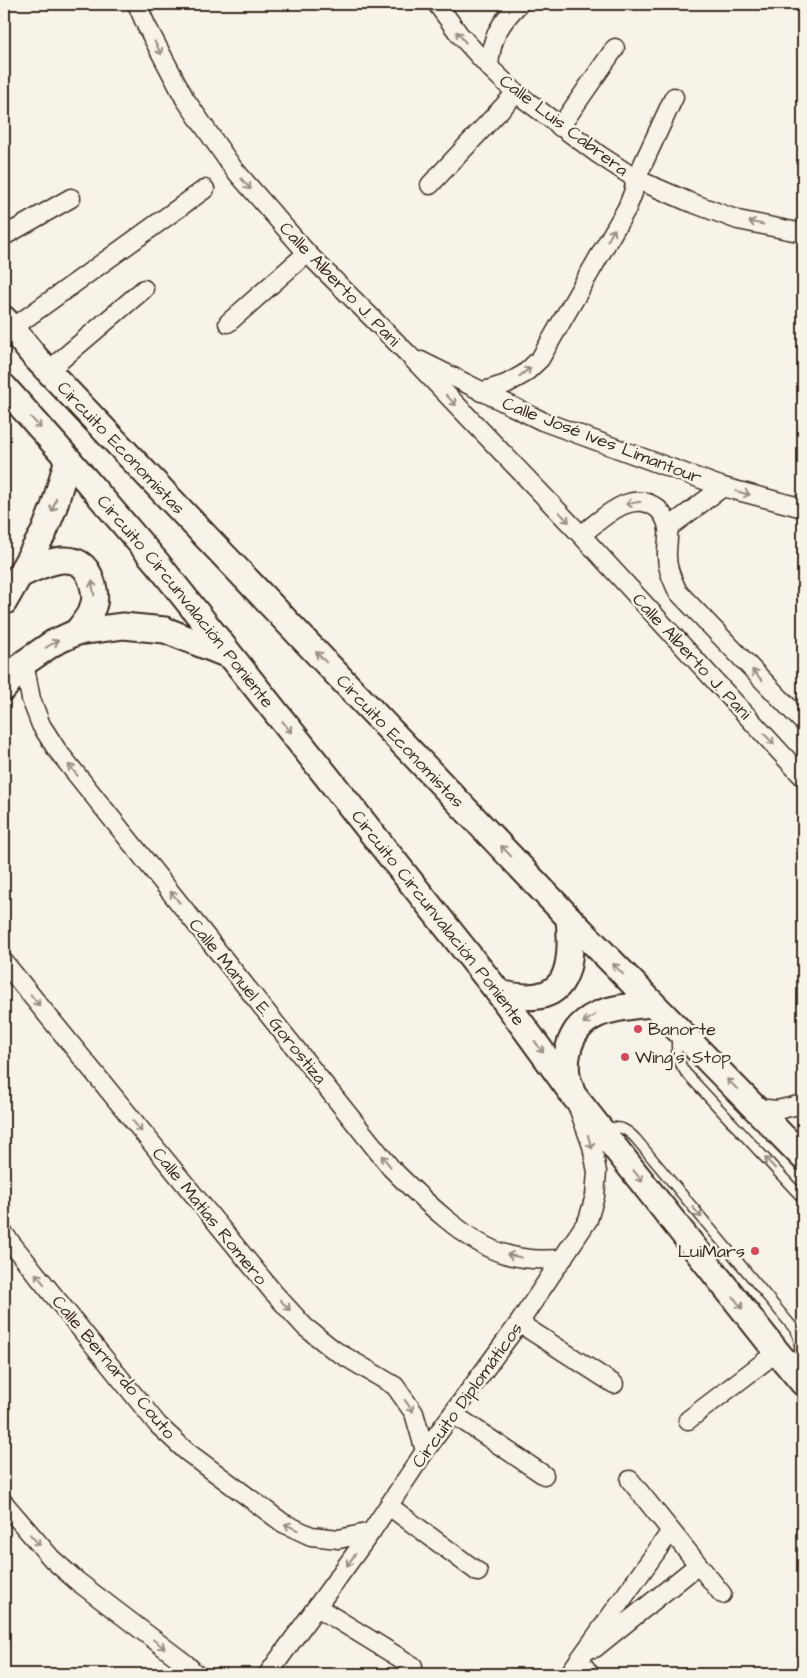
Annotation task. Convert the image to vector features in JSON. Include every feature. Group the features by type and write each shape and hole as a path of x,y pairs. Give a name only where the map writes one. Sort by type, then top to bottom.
{"main road":[{"name":"Circuito Economistas","path":"7,324 48,371 569,918 803,1157"},
{"name":"Circuito Circunvalación Poniente","path":"8,398 68,458 158,564 499,993 574,1096 777,1352 799,1377"},
{"path":"4,602 44,532 54,507 68,458"},
{"path":"20,575 44,563 62,560 78,562 90,573 95,592 93,609 77,632"},
{"path":"4,688 24,663 53,643 77,632 123,626 165,630 230,656"},
{"path":"499,993 518,998 531,997 556,989 564,981 571,942 569,918"},
{"path":"574,1096 566,1072 566,1060 569,1047 578,1029 593,1015 605,1011 652,1004"}],"street":[{"name":"Calle Alberto J. Pani","path":"137,4 185,99 232,168 306,253 408,354 581,534 803,777"},
{"name":"Calle Luis Cabrera","path":"437,4 459,34 516,93 560,127 636,179 738,220 803,234"},
{"path":"489,67 490,49 497,31 520,4"},
{"path":"560,127 615,48"},
{"path":"430,184 516,93"},
{"path":"481,392 506,384 524,374 540,359 627,208 633,194 636,179 674,97"},
{"path":"7,324 204,189"},
{"path":"4,236 70,198"},
{"path":"228,323 306,253"},
{"path":"48,371 144,289"},
{"name":"Calle José Ives Limantour","path":"408,354 542,421 722,488 803,508"},
{"path":"581,534 620,506 630,502 642,501 652,504 662,513 668,528 722,488"},
{"name":"Calle Alberto J. Pani","path":"668,528 667,565 678,592 803,722"},
{"name":"Calle Manuel E. Gorostiza","path":"24,663 31,699 41,725 57,750 391,1168 420,1197 473,1239 503,1254 533,1260 563,1260"},
{"name":"Calle Matías Romero","path":"4,962 273,1292 305,1327 334,1350 395,1386 414,1413 425,1451"},
{"name":"Circuito Diplomáticos","path":"268,1674 372,1532 425,1451 519,1323 588,1220 595,1196 597,1172 592,1146 574,1096"},
{"path":"756,1108 777,1110 803,1104"},
{"name":"Calle Bernardo Couto","path":"4,1234 158,1425 186,1451 283,1523 311,1536 339,1539 372,1532"},
{"path":"519,1323 614,1384"},
{"path":"688,1420 777,1352"},
{"path":"452,1414 544,1475"},
{"path":"630,1480 722,1594"},
{"path":"4,1502 52,1559 77,1581 186,1664 196,1674"},
{"path":"389,1506 478,1572"},
{"path":"574,1667 671,1531"},
{"path":"574,1667 698,1565"},
{"path":"317,1607 412,1666"},
{"path":"574,1667 590,1674"}],"lane":[{"path":"677,1030 676,1052 678,1062 686,1073 803,1199"},
{"path":"599,1127 617,1127 627,1130 636,1138 796,1331 801,1350 799,1377"}],"place":[{"name":"Banorte","path":"638,1029"},
{"name":"Wing's Stop","path":"625,1057"},
{"name":"LuiMars","path":"755,1251"}]}
